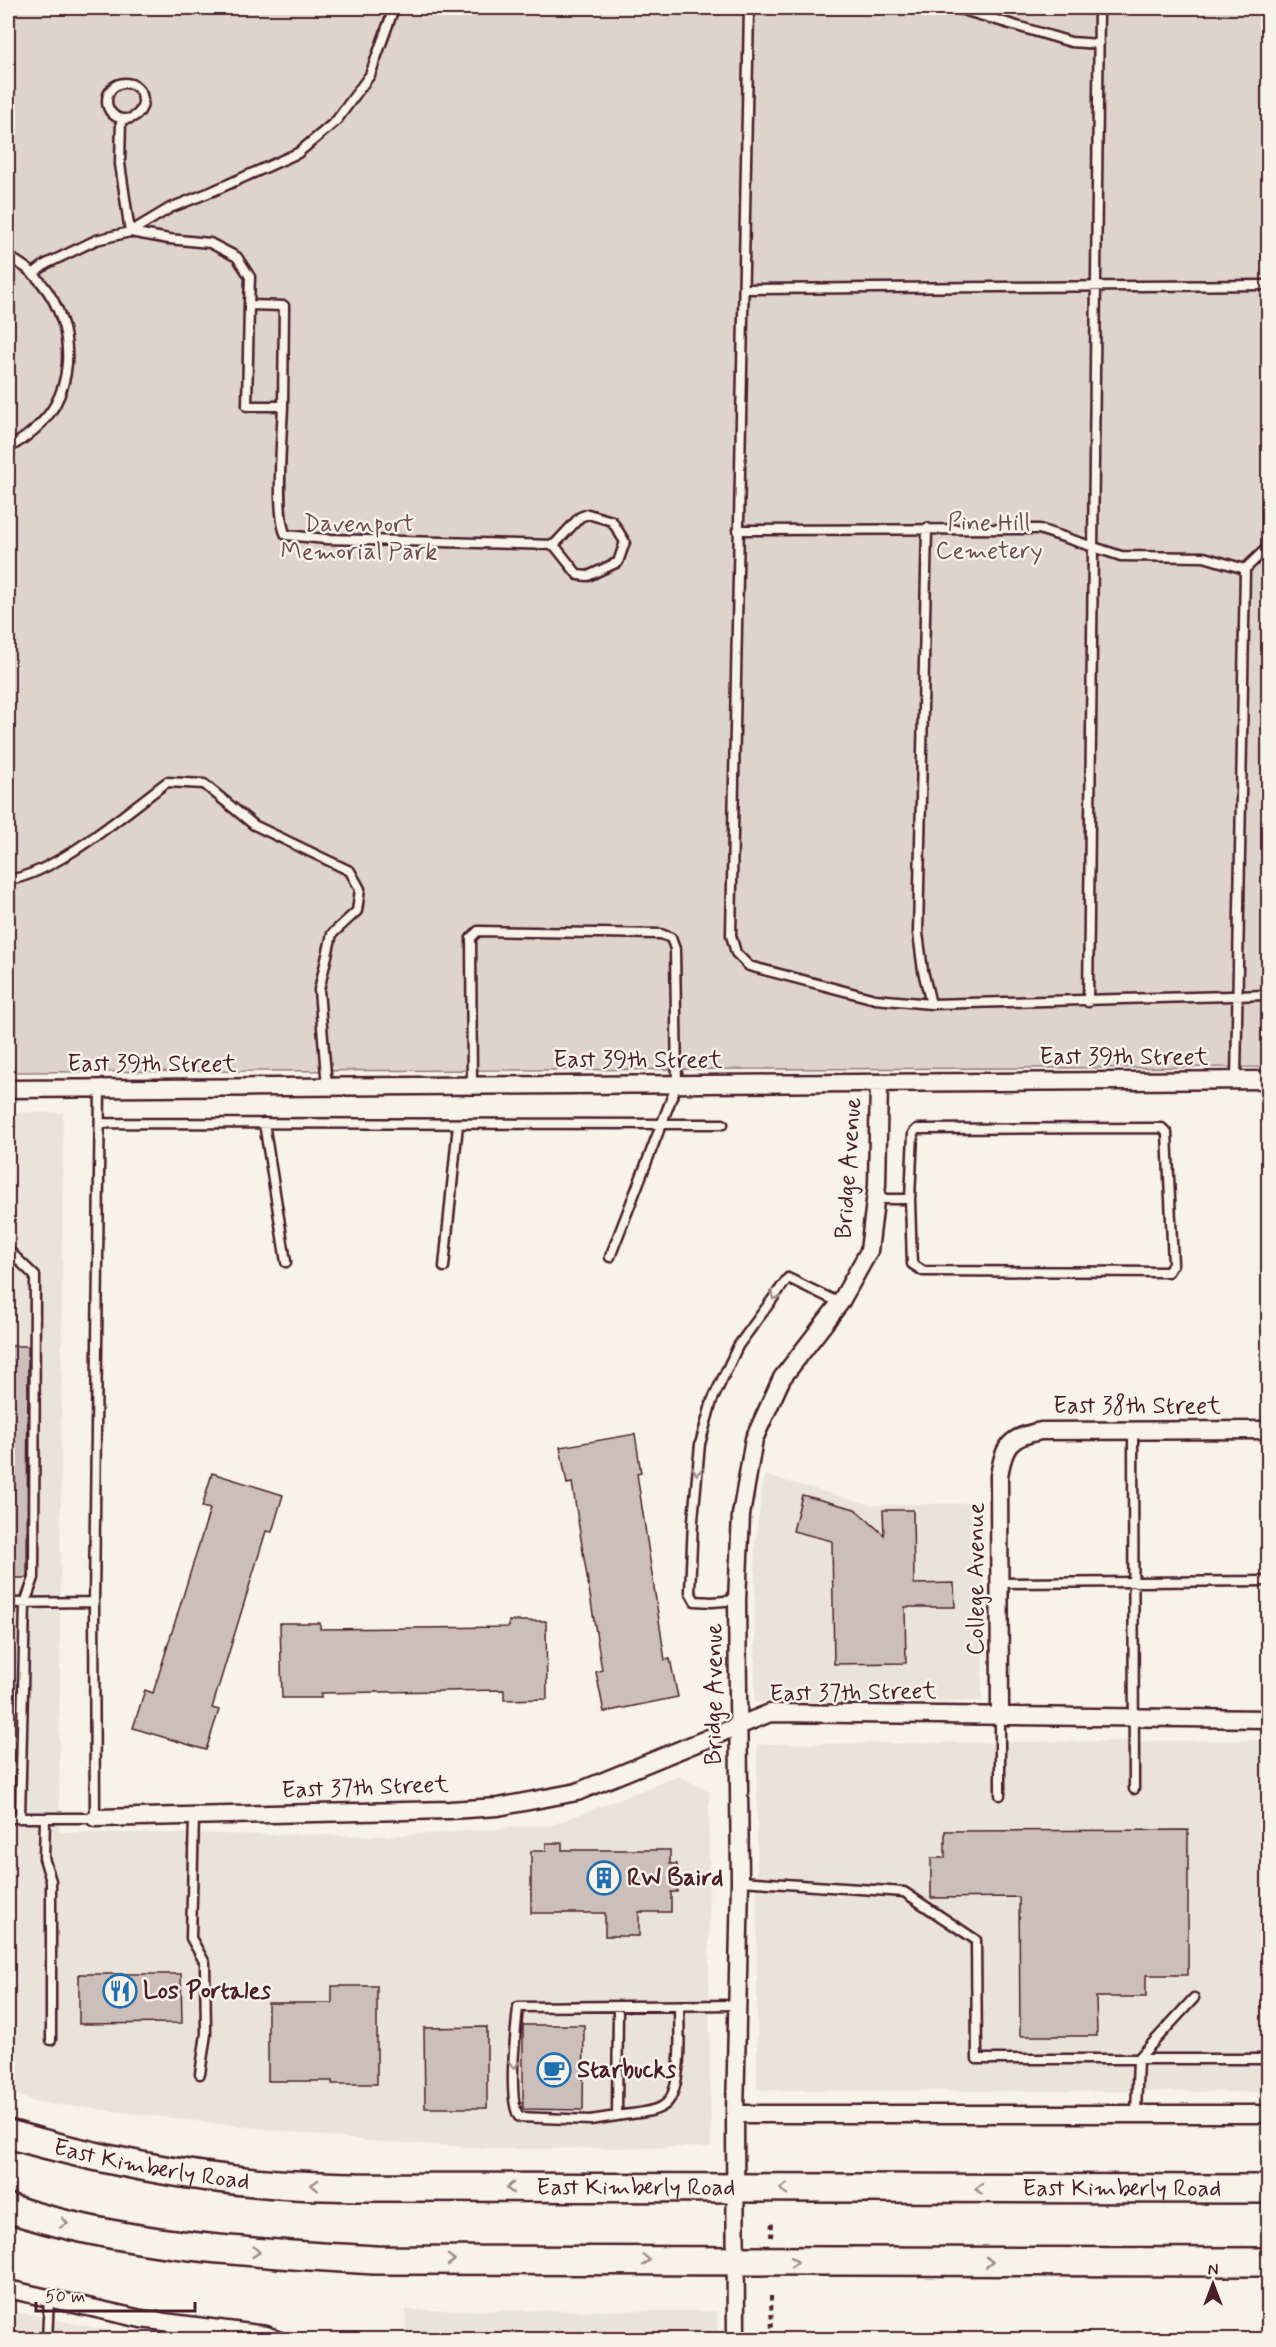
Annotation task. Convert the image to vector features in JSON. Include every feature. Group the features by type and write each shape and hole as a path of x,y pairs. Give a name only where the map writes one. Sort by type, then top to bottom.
{"main road":[{"name":"East Kimberly Road","path":"8,2134 76,2154 175,2172 265,2183 357,2187 1269,2189"},
{"path":"8,2208 36,2217 116,2234 279,2255 376,2260 1269,2262"}],"street":[{"name":"East 39th Street","path":"8,1089 1269,1080"},
{"name":"Bridge Avenue","path":"736,2340 735,2114 740,1881 737,1600 741,1515 754,1439 782,1378 840,1303 869,1251 875,1199 879,1083"},
{"name":"East 38th Street","path":"1009,1443 1023,1434 1041,1431 1269,1430"},
{"name":"College Avenue","path":"1000,1717 999,1476 1002,1459 1009,1443"},
{"name":"East 37th Street","path":"95,1818 498,1807 577,1792 770,1713 1269,1719"},
{"path":"735,2114 1269,2114"},
{"path":"8,2289 141,2319 266,2335 278,2340"}],"lane":[{"path":"33,274 46,264 96,240 130,232 170,208 298,153 336,121 370,75 394,8"},
{"path":"749,8 731,935 736,953 749,966 875,999 931,1004 1088,1002 1269,995"},
{"path":"956,8 1071,42 1099,44"},
{"path":"1088,1002 1099,8"},
{"path":"126,82 136,85 141,92 143,104 136,115 121,118 111,111 107,102 108,95 114,86 126,82"},
{"path":"121,118 120,164 130,232"},
{"path":"130,232 210,243 237,257 249,277 247,406 283,406"},
{"path":"8,258 33,274 56,304 65,328 66,372 54,405 25,439 8,448"},
{"path":"745,289 1269,285"},
{"path":"249,305 284,306 280,508 282,528 286,535 326,539 554,545 580,517 588,514 612,521 625,542 618,562 588,576 578,575 554,545"},
{"path":"927,528 918,933 923,971 931,1004"},
{"path":"738,530 1039,529 1121,556 1204,557 1245,569"},
{"path":"1236,1080 1245,569 1269,547"},
{"path":"8,880 38,870 86,842 168,782 204,784 254,825 350,871 360,889 357,911 332,934 319,990 327,1087"},
{"path":"472,1086 471,938 478,931 661,934 671,938 675,949 677,1084 610,1257"},
{"path":"8,1818 95,1818 94,1602 100,1088"},
{"path":"100,1123 723,1124"},
{"path":"264,1123 286,1262"},
{"path":"444,1267 458,1124"},
{"path":"1162,1128 1167,1133 1173,1264 1168,1272 923,1270 912,1264 910,1199 913,1133 917,1129 1162,1128"},
{"path":"875,1199 910,1199"},
{"path":"8,1250 35,1276 34,1578 25,1603 20,1818"},
{"path":"737,1600 695,1601 690,1592 693,1520 700,1444 712,1401 738,1346 788,1278 840,1303"},
{"path":"1133,1431 1134,1790"},
{"path":"1000,1583 1269,1581"},
{"path":"8,1603 94,1602"},
{"path":"1000,1717 1000,1795"},
{"path":"194,1816 191,1938 205,1963 206,2034 200,2074"},
{"path":"45,1818 44,1858 51,1881 51,2040"},
{"path":"740,1881 904,1892 976,1940 977,2059 1269,2060"},
{"path":"1136,2114 1138,2059 1194,1998"},
{"path":"679,2006 678,2075 673,2093 666,2105 655,2110 590,2120 519,2117 515,2109 514,2065 518,2007 737,2005"},
{"path":"616,2116 618,2006"},
{"path":"46,2340 49,2298"}],"path":[{"path":"771,2244 772,2222"},
{"path":"771,2296 772,2334"}],"shaded area":[{"path":"8,1112 63,1113 59,1832 390,1836 552,1825 679,1776 709,1792 711,2147 503,2149 369,2141 34,2102 8,2091"},
{"path":"764,1475 871,1505 984,1503 982,1701 755,1702 755,1545"},
{"path":"1268,1740 1268,2092 757,2090 757,1744"},
{"path":"8,2310 150,2339 8,2339"},
{"path":"406,2310 717,2311 717,2339 406,2339"}],"green space":[{"path":"8,8 1268,8 1268,1067 8,1072"}],"building":[{"path":"8,1346 28,1346 27,1578 8,1578"},
{"path":"635,1434 641,1473 637,1474 665,1660 670,1659 678,1697 604,1712 596,1672 602,1670 572,1483 567,1484 560,1447"},
{"path":"212,1473 283,1495 272,1532 266,1531 212,1708 219,1710 206,1750 133,1728 145,1690 153,1693 210,1509 202,1507"},
{"path":"802,1495 855,1509 884,1535 883,1510 913,1510 914,1584 954,1583 955,1607 905,1607 906,1663 834,1664 832,1541 793,1531"},
{"path":"509,1621 546,1621 547,1699 504,1700 504,1690 321,1693 321,1698 282,1698 280,1623 320,1623 320,1629 509,1627"},
{"path":"1188,1830 1188,1975 1146,1975 1146,1997 1096,1997 1097,2036 1020,2036 1019,1897 931,1898 931,1858 945,1858 945,1831"},
{"name":"RW Baird","path":"546,1843 562,1843 562,1850 670,1850 670,1864 677,1864 677,1892 671,1892 671,1912 639,1912 639,1936 605,1936 605,1913 531,1913 531,1851 546,1851"},
{"path":"79,1974 181,1974 182,2023 79,2024"},
{"path":"332,1986 377,1986 377,2084 268,2081 268,2003 332,2003"},
{"path":"523,2025 584,2025 583,2110 523,2109"},
{"path":"487,2027 487,2108 425,2108 424,2028"}],"place":[{"name":"RW Baird","path":"604,1878"},
{"name":"Los Portales","path":"120,1991"},
{"name":"Starbucks","path":"554,2070"}],"park label":[{"name":"Pine Hill Cemetery","path":"989,537"},
{"name":"Davenport Memorial Park","path":"359,538"}]}
